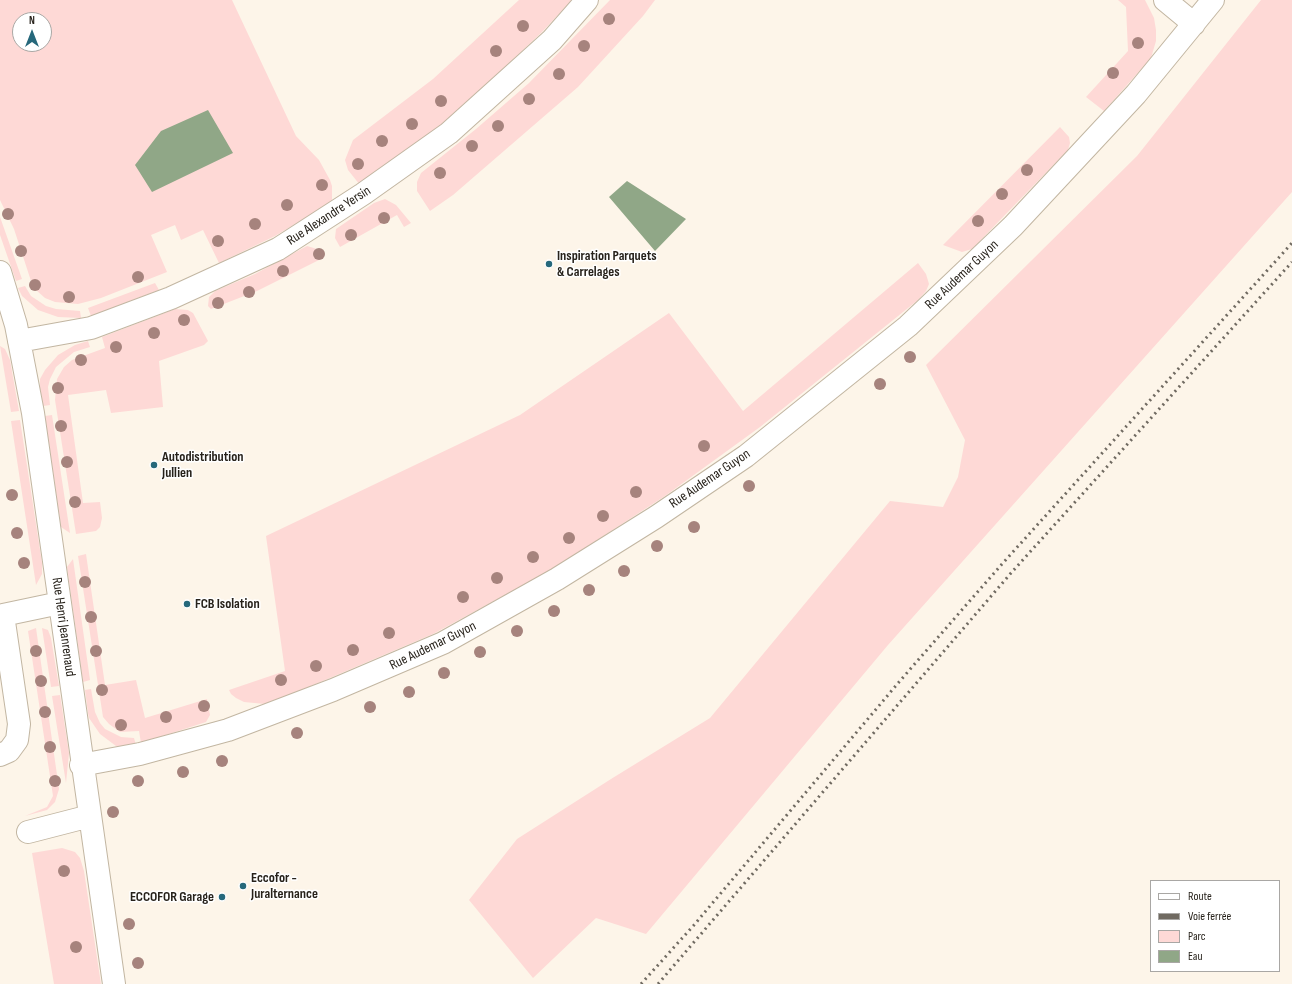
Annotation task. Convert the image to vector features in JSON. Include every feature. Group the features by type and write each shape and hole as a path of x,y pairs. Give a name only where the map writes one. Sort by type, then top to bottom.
{"street":[{"name":"Rue Alexandre Yersin","path":"19,341 90,328 171,298 278,249 363,194 449,133 552,40 587,0"},
{"path":"1165,0 1194,24"},
{"name":"Rue Audemar Guyon","path":"82,765 140,754 228,730 277,713 388,668 443,643 557,579 746,456 908,326 1013,226 1136,94 1213,0"},
{"name":"Rue Henri Jeanrenaud","path":"0,272 19,341 33,413 114,984"},
{"path":"0,755 9,751 17,740 19,724 3,615 60,603"},
{"path":"28,832 90,816"}],"green space":[{"path":"0,0 232,0 296,136 319,160 332,186 332,200 329,204 275,236 219,263 203,230 181,240 175,225 151,235 167,272 101,298 78,304 55,302 45,298 36,290 31,281 14,229 0,200"},
{"path":"519,0 572,0 542,32 448,121 360,185 348,170 345,160 353,140 433,79"},
{"path":"610,0 655,0 643,16 578,87 453,195 430,211 417,191 417,182 421,173 476,129 529,83"},
{"path":"1118,0 1145,0 1154,18 1156,41 1151,58 1104,111 1086,97 1128,51 1126,7"},
{"path":"1261,0 1292,0 1292,192 888,645 646,934 596,918 533,978 469,900 517,839 710,718 890,501 943,507 958,477 965,440 926,365 1137,156"},
{"path":"1060,127 1069,137 1070,143 1068,150 972,249 962,252 943,245"},
{"path":"385,199 396,205 411,223 404,227 397,215 340,247 335,238 336,229 374,203"},
{"path":"0,217 22,279 16,281 0,235"},
{"path":"307,246 317,249 323,258 257,291 211,309 208,306 209,297 215,291 255,274"},
{"path":"918,263 926,274 929,284 926,291 918,300 760,427 665,496 551,570 433,634 290,695 265,704 244,702 231,694 229,690 285,671 266,536 520,415 669,313 743,411"},
{"path":"155,283 159,290 91,316 88,308"},
{"path":"25,286 31,296 46,306 56,309 80,311 81,318 58,317 38,310 22,296 18,288"},
{"path":"175,309 188,310 193,313 208,341 204,345 159,361 163,407 111,413 106,390 68,395 83,503 100,502 102,518 100,527 96,531 76,534 55,400 57,379 64,367 72,360 105,348 102,337"},
{"path":"88,341 90,347 74,352 56,367 48,387 50,405 43,406 40,379 45,370 58,355 75,345"},
{"path":"0,346 5,349 10,360 19,411 11,412"},
{"path":"52,415 70,533 61,527 45,416"},
{"path":"20,420 42,563 42,574 36,585 11,421"},
{"path":"86,554 105,685 136,680 145,718 207,699 210,715 206,722 141,743 139,731 120,732 109,724 103,717 78,556"},
{"path":"73,559 90,680 83,682 67,567"},
{"path":"36,628 59,789 55,802 47,810 25,816 47,807 53,796 28,631"},
{"path":"42,628 48,630 51,638 59,686 51,687"},
{"path":"91,689 95,712 100,723 105,729 121,737 134,738 136,745 122,747 116,746 100,734 89,718 88,713 85,690"},
{"path":"60,695 69,753 66,783 52,696"},
{"path":"62,848 75,852 80,858 84,871 101,984 54,984 32,853"}],"water":[{"path":"208,110 233,153 152,192 135,165 161,131"},
{"path":"627,181 686,219 655,251 609,197"}],"railway":[{"path":"641,984 694,925 899,682 1002,564 1292,243"},
{"path":"658,984 1011,573 1292,262"}],"place":[{"name":"Inspiration Parquets & Carrelages","path":"549,264"},
{"name":"Autodistribution Jullien","path":"154,465"},
{"name":"FCB Isolation","path":"187,604"},
{"name":"Eccofor - Juralternance","path":"243,886"},
{"name":"ECCOFOR Garage","path":"222,897"}]}
